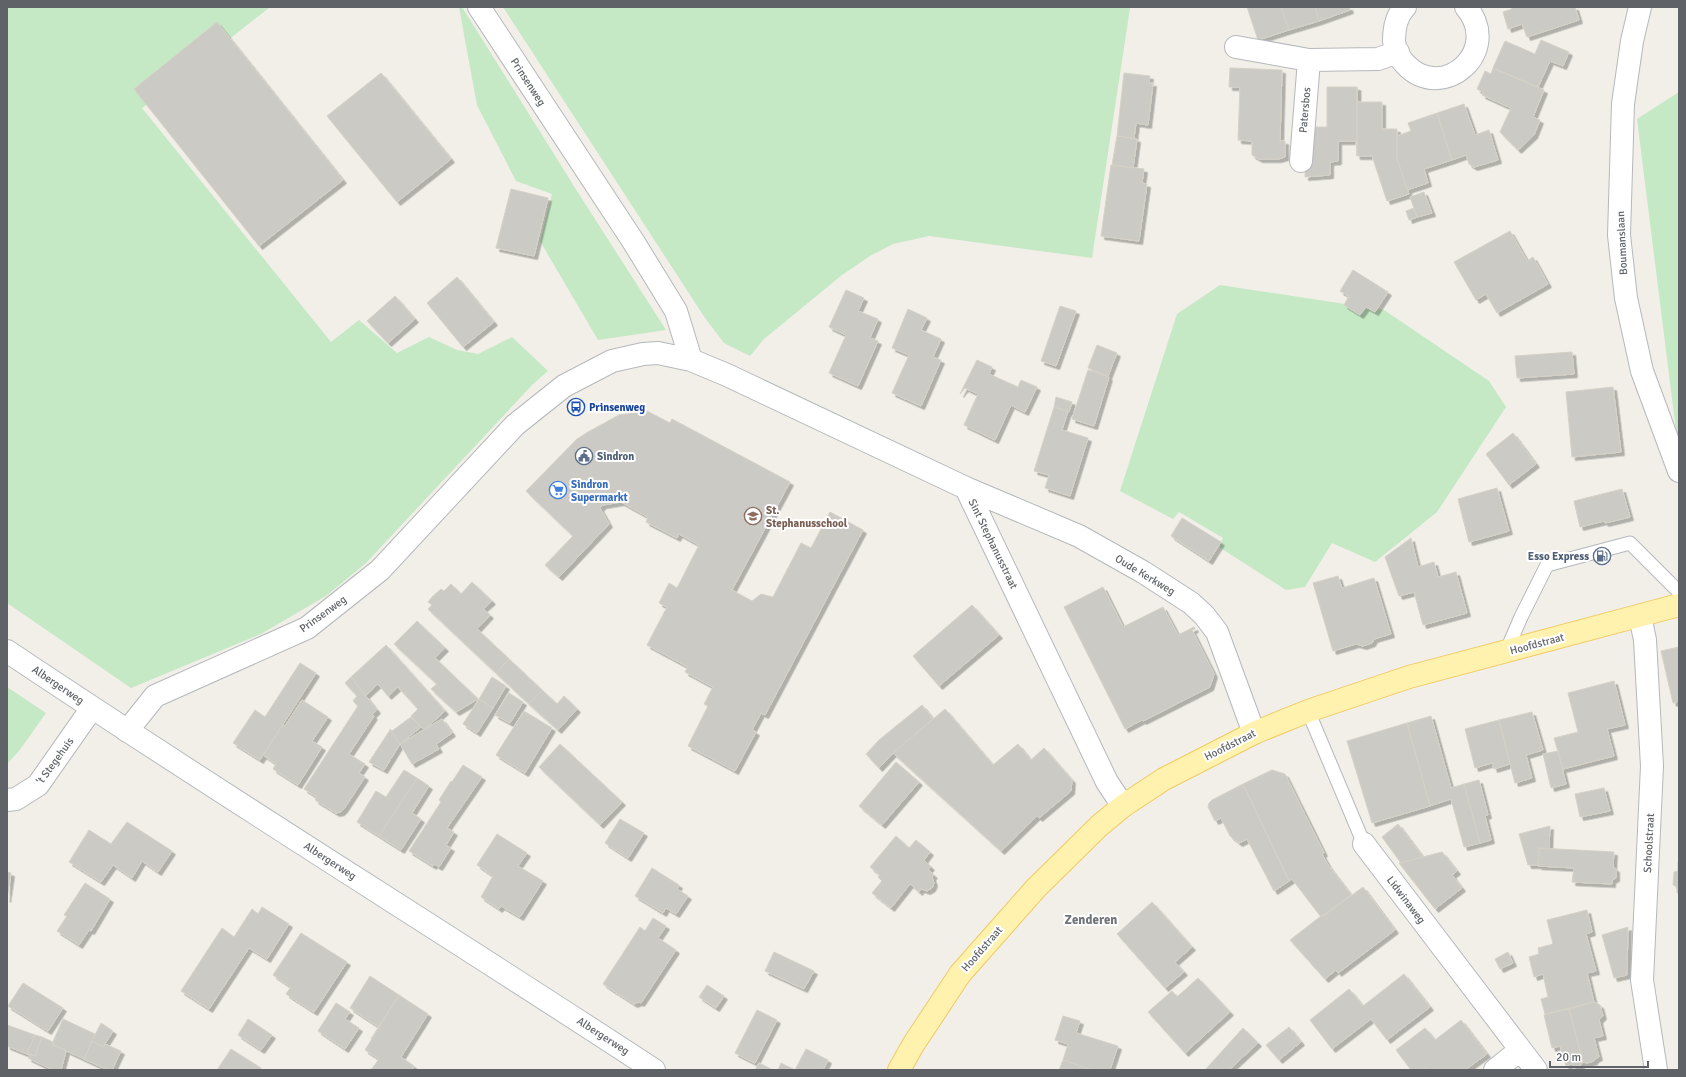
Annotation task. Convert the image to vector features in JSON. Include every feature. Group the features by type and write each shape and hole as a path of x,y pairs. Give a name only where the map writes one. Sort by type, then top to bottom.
{"main road":[{"name":"Hoofdstraat","path":"899,1070 913,1045 960,974 1036,888 1099,826 1123,806 1164,780 1254,733 1308,711 1409,677 1679,605"}],"street":[{"name":"Prinsenweg","path":"127,731 155,696 307,628 380,570 515,425 564,386 612,361 643,354 658,353 691,360 676,311 633,241 480,7"},
{"path":"1405,7 1402,10 1394,28 1394,45 1401,59 1411,70 1424,77 1437,78 1452,75 1464,67 1475,52 1478,39 1478,27 1472,14 1466,7"},
{"name":"Boumanslaan","path":"1640,7 1632,41 1623,104 1619,235 1626,298 1642,371 1679,472"},
{"path":"1236,47 1309,60 1378,59 1398,52"},
{"name":"Patersbos","path":"1301,161 1309,60"},
{"name":"Sint Stephanusstraat","path":"691,360 734,378 966,488 1107,782 1123,806"},
{"name":"Oude Kerkweg","path":"966,488 1079,536 1143,572 1191,603 1204,615 1217,632 1254,733"},
{"name":"Schoolstraat","path":"1640,616 1645,640 1652,766 1642,980 1656,1070"},
{"name":"Albergerweg","path":"7,651 127,731 504,972 654,1070"},
{"name":"'t Stegehuis","path":"7,800 16,799 38,785 92,708"},
{"name":"Lidwinaweg","path":"1364,844 1536,1070"},
{"path":"1494,1070 1520,1050"}],"lane":[{"path":"1506,652 1520,616 1547,565 1630,543 1679,592"},
{"name":"Lidwinaweg","path":"1308,711 1364,844"}],"green space":[{"path":"7,7 270,7 142,108 331,342 359,320 397,353 429,337 457,350 478,354 512,337 548,371 533,384 366,563 326,596 261,634 131,688 7,603"},
{"path":"459,7 462,7 666,330 598,340 540,241 552,194 516,181 477,105"},
{"path":"503,7 1134,7 1130,8 1092,258 929,236 893,244 870,256 842,275 764,339 750,356 724,343 705,318"},
{"path":"1679,92 1679,454 1637,119"},
{"path":"1220,285 1384,310 1489,381 1506,407 1437,512 1375,562 1332,543 1305,587 1286,590 1219,547 1223,538 1179,512 1173,519 1120,491 1177,314"},
{"path":"7,687 46,713 19,751 7,764"}],"building":[{"path":"1247,7 1281,7 1289,30 1258,40"},
{"path":"1281,7 1315,7 1319,21 1289,30"},
{"path":"1315,7 1349,7 1350,10 1319,21"},
{"path":"1511,7 1575,7 1579,20 1527,37 1522,24 1508,29 1503,12 1512,9"},
{"path":"217,22 343,180 259,246 134,89"},
{"path":"1541,40 1569,52 1563,66 1550,61 1538,87 1493,68 1505,41 1535,54"},
{"path":"1230,68 1282,70 1280,141 1285,141 1285,157 1278,159 1259,159 1252,155 1252,141 1238,140 1240,87 1229,87"},
{"path":"1493,68 1544,90 1533,117 1540,120 1534,135 1518,150 1500,132 1511,108 1482,95 1483,92 1477,89 1485,71 1491,74"},
{"path":"381,73 451,159 397,202 327,116"},
{"path":"1124,73 1150,76 1149,83 1153,83 1148,125 1136,123 1134,138 1117,136"},
{"path":"1327,87 1357,87 1357,156 1356,141 1338,141 1338,161 1330,162 1330,175 1305,177 1307,127 1327,127"},
{"path":"1357,102 1382,102 1382,129 1397,129 1397,158 1409,194 1387,201 1372,156 1357,156"},
{"path":"1464,104 1475,135 1489,130 1498,160 1474,167 1469,164 1466,155 1452,160 1437,113"},
{"path":"1437,113 1452,160 1424,169 1428,183 1407,190 1397,158 1397,136 1411,131 1408,123"},
{"path":"1117,136 1137,139 1133,168 1112,165"},
{"path":"1111,165 1144,169 1142,183 1147,184 1139,241 1101,236"},
{"path":"511,189 548,198 534,256 496,248"},
{"path":"1424,192 1432,213 1417,217 1410,197"},
{"path":"1414,208 1417,217 1409,220 1406,211"},
{"path":"1510,231 1527,261 1533,257 1548,284 1497,313 1486,294 1476,300 1454,262"},
{"path":"1353,270 1388,292 1375,312 1366,307 1360,315 1344,305 1349,296 1340,291"},
{"path":"457,277 494,322 463,347 427,303"},
{"path":"846,290 864,298 858,311 878,319 870,338 878,341 858,386 829,373 846,335 829,327"},
{"path":"395,296 415,319 388,343 367,321"},
{"path":"1060,306 1076,311 1056,366 1041,361"},
{"path":"908,309 927,318 921,330 941,339 933,357 941,360 921,406 892,393 909,355 892,348"},
{"path":"1097,345 1117,353 1108,376 1088,368"},
{"path":"1572,352 1574,374 1517,378 1515,356"},
{"path":"977,360 992,367 989,374 1018,387 1021,380 1037,387 1025,412 1011,405 995,440 964,425 978,394 965,388 960,394"},
{"path":"1088,370 1109,377 1094,426 1072,419"},
{"path":"1613,387 1621,452 1572,457 1566,392"},
{"path":"1056,397 1072,402 1069,412 1054,407"},
{"path":"1054,407 1068,411 1062,430 1088,438 1070,496 1045,488 1049,475 1034,471"},
{"path":"647,411 670,423 672,419 790,482 732,590 752,601 761,594 773,597 801,543 811,548 830,512 863,530 765,715 761,713 752,730 756,732 735,771 688,746 708,706 704,704 713,687 685,672 688,667 647,645 667,607 659,603 669,583 677,588 699,545 679,534 677,538 646,522 648,517 621,502 603,505 600,508 609,524 559,577 545,565 573,536 526,491 577,439 619,415"},
{"path":"1513,433 1536,464 1509,485 1486,454"},
{"path":"1497,488 1509,531 1469,542 1458,499"},
{"path":"1622,489 1630,517 1580,527 1574,501"},
{"path":"1182,518 1221,542 1209,561 1171,536"},
{"path":"1411,538 1418,567 1434,562 1438,577 1456,572 1467,613 1423,625 1414,592 1399,596 1385,557"},
{"path":"1338,576 1342,588 1374,578 1391,634 1374,639 1372,643 1363,646 1356,644 1333,651 1313,583"},
{"path":"472,582 492,601 483,609 490,615 477,629 509,659 496,673 428,609 432,605 428,602 441,589 444,591 451,584 461,594"},
{"path":"1103,587 1123,627 1163,607 1178,635 1194,627 1195,629 1192,630 1214,674 1210,687 1125,729 1064,607"},
{"path":"972,605 999,635 939,686 913,656"},
{"path":"417,621 445,648 435,658 478,699 456,712 431,689 437,684 394,644"},
{"path":"386,645 445,711 424,730 411,716 418,709 398,687 388,696 378,684 365,696 351,677"},
{"path":"1679,647 1679,701 1673,703 1661,651"},
{"path":"509,659 542,690 529,704 496,673"},
{"path":"300,663 316,673 260,760 233,743 255,710 265,717"},
{"path":"351,677 377,710 372,715 374,716 349,754 365,764 359,773 365,777 344,809 341,812 336,813 315,800 317,797 304,789 358,706 353,701 357,696 345,683"},
{"path":"492,677 506,686 493,708 479,699"},
{"path":"1614,681 1625,725 1607,729 1614,756 1563,769 1554,738 1578,732 1568,693"},
{"path":"542,690 557,704 564,696 577,709 558,730 529,704"},
{"path":"509,693 523,702 510,723 495,715"},
{"path":"479,699 493,708 477,733 463,724"},
{"path":"302,700 328,717 312,741 322,747 298,785 273,769 276,764 263,755 281,727 283,725 285,726"},
{"path":"922,705 933,719 893,753 879,768 866,754 879,740"},
{"path":"945,709 993,765 1018,744 1031,760 1044,748 1072,780 1071,791 1039,818 1037,816 1001,851 893,753"},
{"path":"524,711 552,728 525,773 496,755"},
{"path":"1532,712 1543,750 1526,755 1532,778 1515,783 1499,720"},
{"path":"1431,716 1451,788 1464,784 1480,843 1464,847 1451,799 1430,806 1407,723"},
{"path":"411,717 421,727 400,744 390,729 392,731"},
{"path":"442,719 452,733 436,744 439,749 412,764 400,744"},
{"path":"1499,720 1510,764 1494,769 1492,763 1475,768 1465,729"},
{"path":"1407,723 1430,806 1372,823 1347,741"},
{"path":"390,730 400,744 384,770 369,762"},
{"path":"560,744 622,802 600,825 539,767"},
{"path":"1558,751 1566,784 1551,788 1543,754"},
{"path":"896,762 919,782 882,825 859,806"},
{"path":"463,765 482,777 447,828 454,832 446,845 451,848 439,867 434,864 433,866 409,851 441,802 439,800"},
{"path":"404,770 417,778 379,836 357,822 376,791 386,797"},
{"path":"1272,770 1285,774 1324,853 1322,854 1328,865 1351,895 1321,917 1292,879 1289,881 1243,784"},
{"path":"417,778 429,786 412,813 421,819 401,850 379,836"},
{"path":"1479,780 1488,815 1485,816 1491,840 1480,843 1464,784"},
{"path":"1243,784 1289,881 1274,891 1247,839 1239,843 1230,836 1221,818 1215,821 1208,807 1212,800"},
{"path":"1604,788 1610,811 1580,817 1575,794"},
{"path":"620,819 644,833 628,858 605,843"},
{"path":"127,822 172,851 158,872 142,861 132,878 113,865 101,882 69,862 89,830 111,844"},
{"path":"1398,824 1423,857 1401,863 1382,837"},
{"path":"1550,826 1549,849 1539,848 1538,865 1528,865 1519,834"},
{"path":"497,834 527,853 518,866 543,881 520,917 501,906 499,909 481,897 493,876 477,865"},
{"path":"896,836 909,848 916,840 930,852 924,860 931,867 928,870 934,875 932,877 934,883 932,888 927,891 921,889 919,892 910,884 891,908 872,893 882,881 878,877 880,875 870,867"},
{"path":"1539,848 1614,852 1613,867 1616,869 1616,878 1612,880 1612,884 1572,882 1574,868 1538,866"},
{"path":"1442,852 1457,871 1452,875 1462,888 1435,909 1399,863"},
{"path":"1678,862 1679,893 1677,893 1677,887 1673,885 1674,872 1678,871"},
{"path":"652,868 679,885 677,889 688,896 676,914 666,908 663,913 635,896"},
{"path":"7,872 11,873 7,899"},
{"path":"85,883 110,899 91,931 89,930 79,945 57,931 67,916 64,915"},
{"path":"1363,887 1395,930 1338,973 1336,970 1325,979 1290,940 1321,916 1325,915"},
{"path":"1152,902 1192,947 1175,962 1184,972 1165,988 1117,934"},
{"path":"262,907 289,924 267,959 249,948 209,1009 181,991 222,928 234,937 252,909 258,914"},
{"path":"1587,910 1592,932 1586,934 1596,971 1587,973 1594,1002 1545,1014 1541,999 1548,997 1543,974 1534,977 1529,957 1539,954 1538,948 1553,944 1547,920"},
{"path":"653,918 666,926 658,938 676,950 641,1003 639,1002 634,1004 603,984 640,927 645,931"},
{"path":"1628,927 1627,975 1614,978 1602,935"},
{"path":"301,933 347,962 314,1012 286,994 291,987 273,975"},
{"path":"774,952 814,971 804,989 765,971"},
{"path":"1508,952 1513,963 1500,969 1495,959"},
{"path":"1404,974 1430,1007 1387,1040 1371,1019 1332,1049 1310,1020 1349,989 1363,1006"},
{"path":"370,976 399,995 379,1027 350,1008"},
{"path":"1198,978 1230,1012 1185,1053 1148,1012 1172,991 1177,997"},
{"path":"23,983 63,1008 48,1031 8,1006"},
{"path":"707,985 724,996 716,1008 699,997"},
{"path":"399,995 428,1014 401,1057 414,1066 412,1070 371,1070 379,1059 365,1050"},
{"path":"1594,1002 1600,1005 1603,1016 1599,1020 1603,1036 1594,1038 1599,1057 1594,1061 1587,1063 1583,1062 1569,1009"},
{"path":"336,1003 350,1012 345,1019 359,1028 345,1049 318,1031"},
{"path":"1569,1009 1583,1062 1581,1065 1574,1067 1571,1064 1566,1066 1560,1046 1552,1048 1544,1015"},
{"path":"757,1010 777,1020 755,1063 735,1053"},
{"path":"1063,1016 1080,1021 1076,1033 1118,1046 1110,1070 1092,1070 1063,1060 1068,1044 1055,1040"},
{"path":"63,1019 95,1034 84,1059 52,1044"},
{"path":"248,1019 272,1035 261,1050 238,1035"},
{"path":"1461,1020 1487,1054 1465,1070 1427,1070 1426,1068 1423,1070 1411,1070 1396,1050 1425,1028 1435,1040"},
{"path":"101,1023 113,1031 103,1047 92,1041"},
{"path":"7,1025 35,1035 27,1054 7,1046"},
{"path":"1289,1027 1301,1042 1279,1060 1266,1045"},
{"path":"1243,1028 1258,1043 1229,1070 1205,1070"},
{"path":"35,1035 42,1037 35,1056 27,1054"},
{"path":"42,1037 53,1042 52,1044 66,1051 61,1070 53,1070 28,1058 30,1054 35,1056"},
{"path":"92,1041 103,1047 105,1044 121,1051 112,1070 108,1070 84,1059"},
{"path":"231,1049 261,1068 260,1070 217,1070"},
{"path":"806,1049 828,1060 823,1070 795,1070"},
{"path":"1063,1060 1092,1070 1059,1070"},
{"path":"759,1063 773,1070 755,1070"},
{"path":"781,1063 795,1070 778,1070"}],"place":[{"name":"Prinsenweg","path":"576,407"},
{"name":"Sindron","path":"584,456"},
{"name":"Sindron Supermarkt","path":"558,490"},
{"name":"St. Stephanusschool","path":"753,516"},
{"name":"Esso Express","path":"1602,556"}],"district":[{"name":"Zenderen","path":"1091,920"}]}
